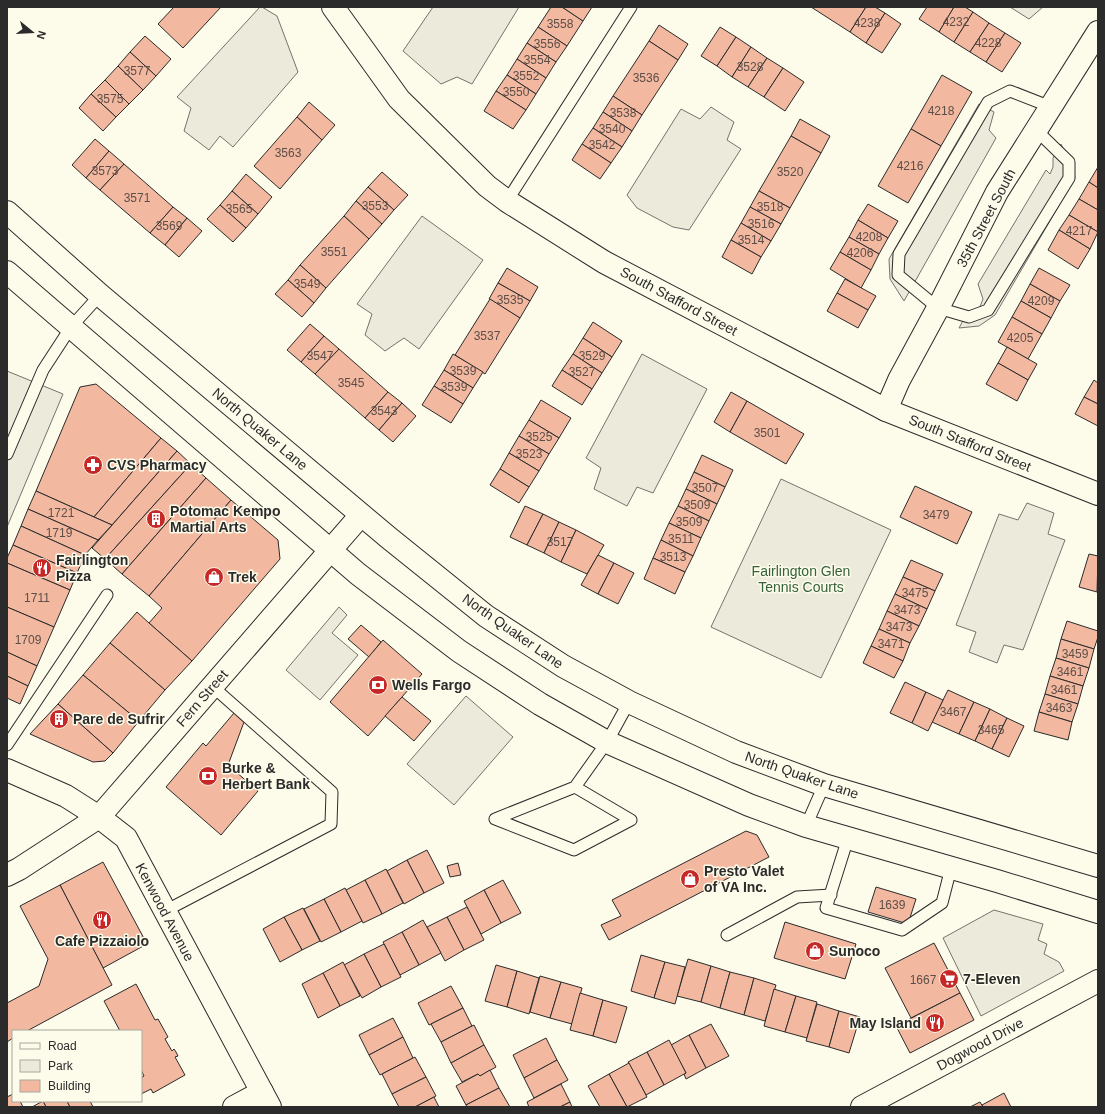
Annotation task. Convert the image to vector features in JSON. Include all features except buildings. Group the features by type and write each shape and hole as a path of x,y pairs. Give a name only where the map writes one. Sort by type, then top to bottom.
{"street":[{"name":"South Stafford Street","path":"332,7 399,99 487,186 507,201 604,262 886,410 1098,494"},
{"name":"35th Street South","path":"886,410 899,380 938,308 997,192 1098,32"},
{"name":"North Quaker Lane","path":"7,212 100,295 361,514 486,616 563,666 629,702 736,752 824,785 1098,866"},
{"path":"7,272 358,574 459,651 540,704 607,742 749,805 806,826 1098,912"},
{"name":"Fern Street","path":"7,875 20,869 99,817 361,514"},
{"name":"Kenwood Avenue","path":"7,770 66,796 99,817 126,838 266,1100"},
{"name":"Dogwood Drive","path":"862,1107 1098,981"},
{"path":"234,1107 266,1100"}],"lane":[{"path":"507,201 631,7"},
{"path":"1036,130 1069,162 1069,178 988,310 969,317 938,308 898,275 900,254 988,102 1010,91 1051,107"},
{"path":"7,454 43,370 71,327 100,295"},
{"path":"7,745 107,596"},
{"path":"165,911 331,824 332,792 212,686"},
{"path":"575,787 631,820 574,850 495,819 575,787 607,742 629,702"},
{"path":"806,826 824,785"},
{"path":"848,838 826,908 902,930 942,902 951,868"},
{"path":"727,935 797,897 831,896"}],"green space":[{"name":"Fairlington Glen Tennis Courts","path":"781,479 891,530 821,678 711,627"}],"shaded area":[{"path":"260,7 277,16 298,72 233,147 220,136 209,150 184,131 191,108 177,97"},
{"path":"433,7 519,7 472,84 457,77 441,84 403,51"},
{"path":"1010,7 1043,7 1029,19"},
{"path":"979,104 994,112 989,130 996,138 904,301 890,279 889,259"},
{"path":"711,107 734,122 727,140 741,149 689,230 673,227 637,208 627,195 681,109 700,119"},
{"path":"1061,144 1074,170 1075,178 995,315 979,326 959,328 967,313 979,309 983,299 978,284 1046,170 1050,174 1053,167 1053,158"},
{"path":"422,216 483,260 419,349 404,338 385,351 365,335 372,314 357,304"},
{"path":"642,354 707,389 653,493 637,487 627,506 594,489 601,468 586,458"},
{"path":"7,371 63,394 7,527"},
{"path":"1027,503 1054,513 1048,534 1065,540 1023,650 1004,645 997,663 969,652 976,632 956,625 999,514 1018,520"},
{"path":"339,607 347,615 332,633 358,655 320,700 286,670"},
{"path":"466,696 513,737 454,805 407,764"},
{"path":"994,910 1043,924 1038,940 1047,944 1044,954 1059,962 1064,971 981,1016 943,938"}],"place":[{"name":"CVS Pharmacy","path":"93,465"},
{"name":"Potomac Kempo Martial Arts","path":"156,519"},
{"name":"Fairlington Pizza","path":"42,568"},
{"name":"Trek","path":"214,577"},
{"name":"Wells Fargo","path":"378,685"},
{"name":"Pare de Sufrir","path":"59,719"},
{"name":"Burke & Herbert Bank","path":"208,776"},
{"name":"Presto Valet of VA Inc.","path":"690,879"},
{"name":"Cafe Pizzaiolo","path":"102,920"},
{"name":"Sunoco","path":"815,951"},
{"name":"7-Eleven","path":"949,979"},
{"name":"May Island","path":"935,1023"}]}
